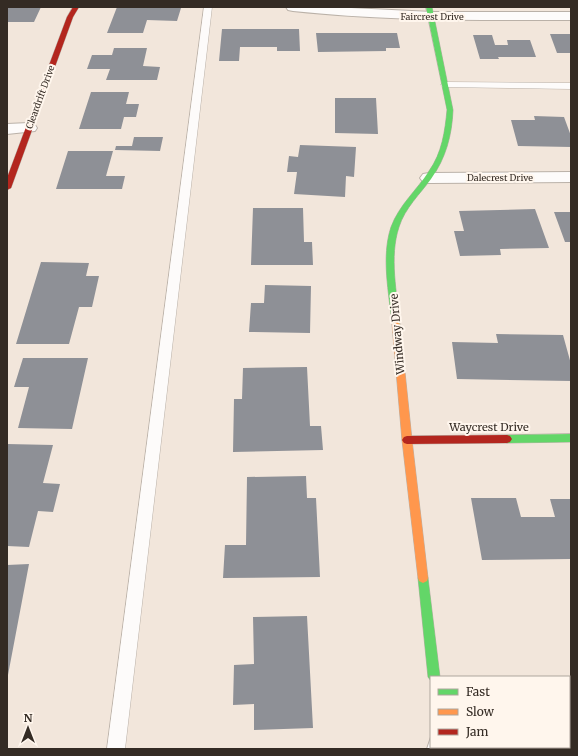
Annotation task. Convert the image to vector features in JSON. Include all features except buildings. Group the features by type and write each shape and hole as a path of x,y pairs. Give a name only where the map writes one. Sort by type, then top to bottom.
{"street":[{"name":"Cleardrift Drive","path":"7,188 70,17 76,7"},
{"name":"Faircrest Drive","path":"293,7 340,13 430,12 571,16"},
{"name":"Windway Drive","path":"430,12 446,85 450,110 450,128 446,146 438,164 429,178 406,206 395,228 392,249 392,275 407,440 434,676"},
{"path":"7,129 29,128"},
{"name":"Dalecrest Drive","path":"429,178 571,177"},
{"name":"Waycrest Drive","path":"407,440 571,438"}],"lane":[{"path":"116,749 168,341 208,7"},
{"path":"446,85 571,86"}],"traffic: fast":[{"path":"396,324 392,288 392,238 398,219 402,212 433,171 441,157 446,142 450,110 429,7"},
{"path":"507,439 571,438"},
{"path":"423,578 434,676"}],"traffic: slow":[{"path":"396,324 407,440 423,578"}],"traffic: jam":[{"path":"7,188 70,17 76,7"},
{"path":"407,440 507,439"}]}
